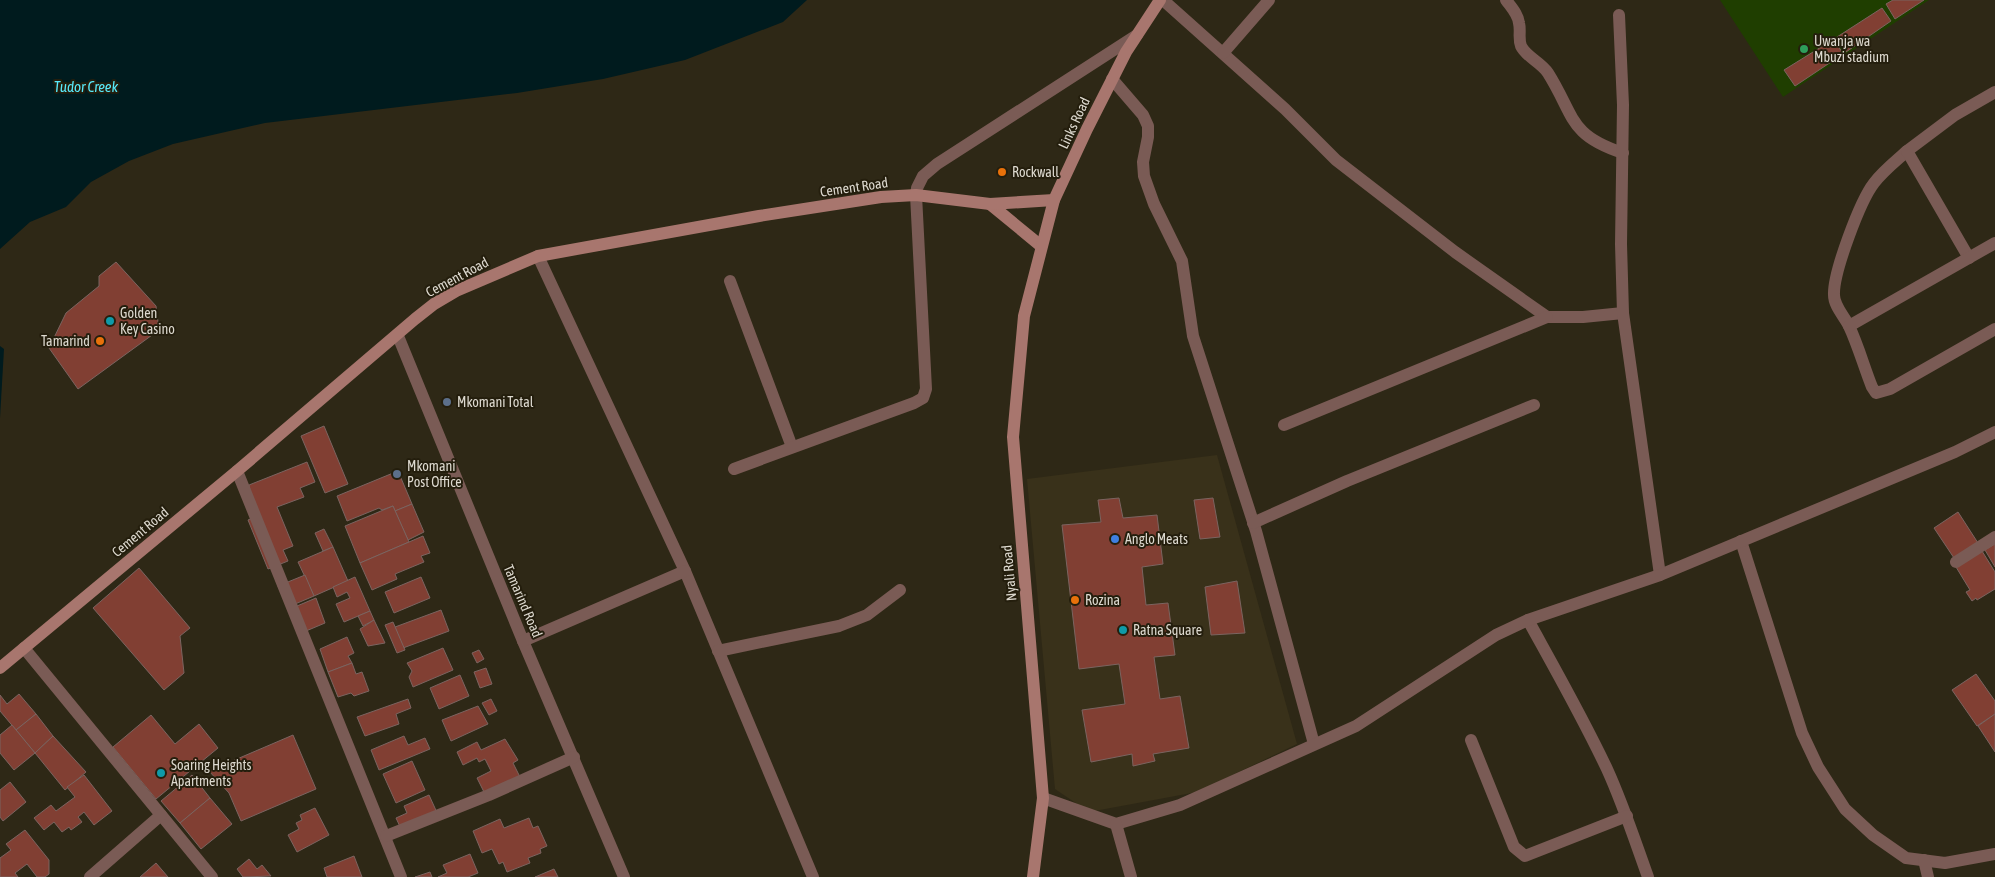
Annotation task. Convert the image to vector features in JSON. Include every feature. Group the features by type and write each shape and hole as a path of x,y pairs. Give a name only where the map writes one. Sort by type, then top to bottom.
{"main road":[{"name":"Links Road","path":"1035,268 1054,200 1112,79 1137,35 1161,0"},
{"name":"Cement Road","path":"0,668 237,472 434,304 456,291 538,256 881,197 916,195 990,204 1054,200"},
{"path":"990,204 1041,246"},
{"name":"Nyali Road","path":"1033,877 1043,798 1012,437 1024,316 1035,268"}],"street":[{"path":"1161,0 1285,109 1336,160 1455,252 1547,317"},
{"path":"1223,53 1269,0"},
{"path":"1506,0 1519,21 1520,39 1524,50 1542,65 1574,122 1592,141 1623,153"},
{"path":"1620,15 1623,153 1621,244 1623,313 1660,575"},
{"path":"734,469 914,403 925,394 916,195 916,188 923,176 937,164 1137,35"},
{"path":"1112,79 1143,115 1148,126 1148,137 1143,162 1144,176 1154,204 1182,261 1193,336 1253,523 1314,744"},
{"path":"1995,92 1955,115 1907,151 1873,184 1864,199 1844,250 1834,296 1837,306 1849,326 1876,393 1881,393 1995,329"},
{"path":"1907,151 1969,258"},
{"path":"1849,326 1995,243"},
{"path":"538,256 684,571 813,877"},
{"path":"730,281 792,447"},
{"path":"1284,425 1547,317 1583,317 1623,313"},
{"name":"Tamarind Road","path":"398,336 523,641 624,877"},
{"path":"1253,523 1347,481 1534,405"},
{"path":"1043,798 1116,824 1180,805 1356,726 1489,639 1528,620 1660,575 1955,452 1995,432"},
{"path":"237,472 401,877"},
{"path":"1956,562 1995,537"},
{"path":"1741,541 1802,732 1818,767 1845,809 1872,834 1906,858 1945,863 1995,854"},
{"path":"523,641 684,571"},
{"path":"718,651 839,626 867,615 900,590"},
{"path":"1528,620 1584,723 1626,816 1648,877"},
{"path":"24,648 212,877"},
{"path":"1471,740 1514,847 1525,856 1626,816"},
{"path":"386,836 489,795 574,757"},
{"path":"90,877 161,815"},
{"path":"1116,824 1131,877"},
{"path":"1924,860 1928,877"}],"shaded area":[{"name":"Ratna Square","path":"1217,455 1297,744 1197,792 1089,812 1055,789 1027,479"}],"green space":[{"name":"Uwanja wa Mbuzi stadium","path":"1720,0 1929,0 1783,97"}],"water":[{"name":"Tudor Creek","path":"0,0 807,0 783,22 685,60 603,79 517,93 265,123 173,144 129,161 91,182 66,207 30,222 0,249"},
{"path":"0,346 4,349 0,418"}],"building":[{"path":"1893,0 1924,0 1895,19 1886,4"},
{"path":"1882,8 1891,21 1846,52 1837,37"},
{"path":"1834,39 1843,54 1795,86 1784,70"},
{"name":"Golden Key Casino","path":"116,262 156,306 159,330 78,389 49,348 66,313 99,286 99,276"},
{"path":"324,426 348,484 325,493 301,436"},
{"path":"307,462 315,482 300,488 304,497 277,507 293,546 283,550 288,561 268,569 248,520 255,517 249,485"},
{"path":"398,471 412,504 395,511 393,506 382,510 379,508 347,521 337,496"},
{"name":"Ratna Square","path":"1119,498 1123,518 1157,515 1163,564 1142,567 1146,605 1168,603 1175,655 1154,657 1160,699 1180,696 1189,748 1153,754 1155,761 1133,766 1132,754 1091,762 1082,710 1125,704 1119,664 1079,669 1062,525 1101,522 1098,500"},
{"path":"1213,498 1220,537 1200,539 1194,500"},
{"path":"412,504 424,532 408,540 395,511"},
{"path":"393,506 409,542 360,563 345,526"},
{"path":"1958,512 1978,543 1954,558 1934,528"},
{"path":"324,529 333,547 323,551 315,533"},
{"path":"423,536 430,553 421,556 424,562 395,574 397,579 372,590 360,563"},
{"path":"1995,544 1995,567 1985,550"},
{"path":"333,547 348,581 314,596 298,562"},
{"path":"1982,551 1995,572 1995,589 1972,601 1966,592 1970,590 1956,567"},
{"path":"139,568 190,628 180,636 184,673 164,690 93,608"},
{"path":"305,575 314,596 288,607 278,586"},
{"path":"355,577 370,611 344,622 336,604 350,598 347,592 337,597 333,587"},
{"path":"421,577 430,598 394,613 385,592"},
{"path":"1237,581 1245,633 1211,635 1205,587"},
{"path":"316,598 325,623 306,631 297,606"},
{"path":"441,610 449,631 403,648 395,627"},
{"path":"370,611 374,620 363,626 358,616"},
{"path":"374,620 385,643 368,646 360,629"},
{"path":"393,622 405,650 397,653 385,625"},
{"path":"347,637 354,653 348,656 352,663 328,672 320,649"},
{"path":"443,648 453,670 413,687 409,677 412,671 407,663"},
{"path":"479,650 484,659 477,663 472,653"},
{"path":"352,663 356,674 362,672 369,691 354,696 351,693 338,697 328,672"},
{"path":"486,668 492,684 480,688 474,672"},
{"path":"1976,674 1995,701 1995,714 1977,726 1952,690"},
{"path":"460,675 469,696 439,709 430,688"},
{"path":"19,694 36,714 16,730 0,711 0,695 7,704"},
{"path":"408,699 411,708 396,714 399,724 365,736 357,717"},
{"path":"491,699 497,711 489,715 482,703"},
{"path":"478,706 488,724 451,741 442,720"},
{"path":"36,714 53,736 35,753 16,730"},
{"path":"1995,714 1995,752 1978,726"},
{"name":"Soaring Heights Apartments","path":"151,715 175,744 199,724 218,748 156,799 113,747"},
{"path":"12,725 35,753 14,770 0,753 0,735"},
{"path":"293,735 316,789 241,821 229,793 209,771"},
{"path":"53,736 86,772 65,790 35,753"},
{"path":"404,736 408,745 425,738 430,749 379,770 371,750"},
{"path":"505,739 518,760 513,763 520,777 485,794 477,778 491,771 485,759 479,762 477,758 463,765 457,752 477,742 481,750"},
{"path":"412,761 425,790 396,803 383,774"},
{"path":"84,775 112,811 94,825 84,812 78,817 82,822 71,830 69,827 62,832 54,822 44,830 34,818 51,805 56,811 75,797 67,787"},
{"path":"192,775 210,798 180,823 161,801"},
{"path":"10,782 26,802 3,821 0,817 0,790"},
{"path":"429,795 439,817 403,833 396,818 407,813 404,806"},
{"path":"210,798 232,824 201,849 180,823"},
{"path":"315,808 329,835 297,852 288,835 299,829 296,823 302,820 300,815"},
{"path":"529,818 533,828 538,826 547,846 540,849 541,853 528,858 530,863 507,872 503,862 499,864 492,849 482,853 473,831 500,819 504,828"},
{"path":"25,830 49,860 49,874 45,877 37,877 27,864 15,873 18,877 0,877 0,858 11,850 6,844"},
{"path":"470,854 478,873 468,877 438,877 447,873 443,865"},
{"path":"354,856 362,877 327,877 324,868"},
{"path":"249,859 257,869 262,865 271,876 243,877 237,869"},
{"path":"156,863 168,877 140,877"},
{"path":"554,869 558,877 535,877"},
{"path":"430,872 432,877 415,877"}],"place":[{"name":"Uwanja wa Mbuzi stadium","path":"1804,49"},
{"name":"Rockwall","path":"1002,172"},
{"name":"Golden Key Casino","path":"110,321"},
{"name":"Tamarind","path":"100,341"},
{"name":"Mkomani Total","path":"447,402"},
{"name":"Mkomani Post Office","path":"397,474"},
{"name":"Anglo Meats","path":"1115,539"},
{"name":"Rozina","path":"1075,600"},
{"name":"Ratna Square","path":"1123,630"},
{"name":"Soaring Heights Apartments","path":"161,773"}]}
